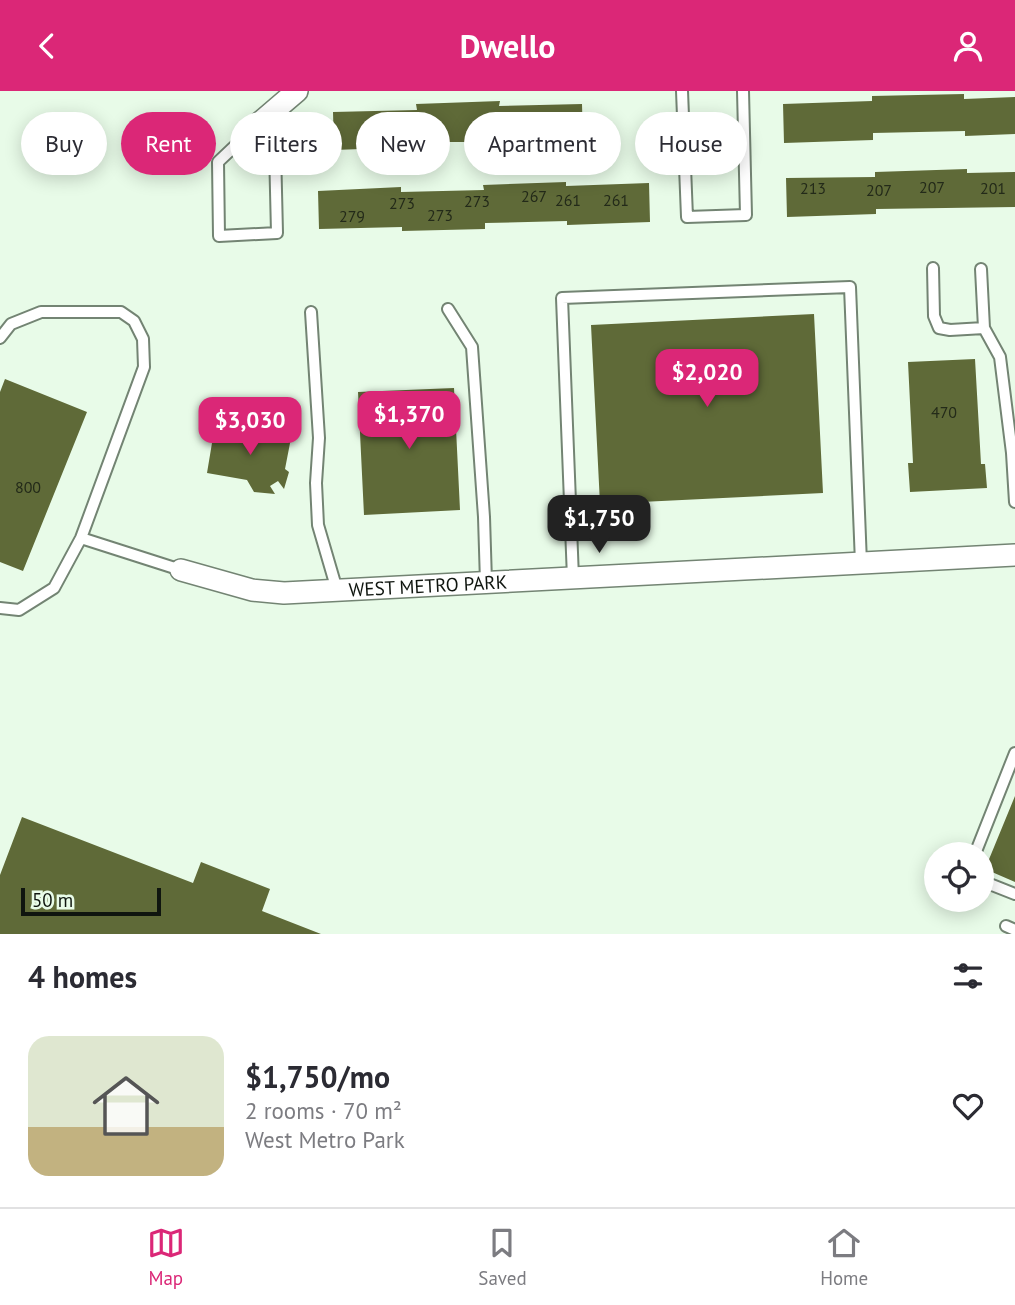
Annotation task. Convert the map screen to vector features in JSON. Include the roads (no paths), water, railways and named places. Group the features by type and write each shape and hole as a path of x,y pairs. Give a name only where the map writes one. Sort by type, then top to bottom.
{"street":[{"path":"272,112 297,91"},
{"name":"WEST METRO PARK","path":"181,570 252,590 284,593 1015,555"}],"lane":[{"path":"682,91 687,217 746,215 743,91"},
{"path":"256,126 275,149 277,233 219,236 218,162 256,126"},
{"path":"933,268 934,316 939,328 984,328"},
{"path":"981,269 984,328 1000,356 1015,502"},
{"path":"573,578 562,298 850,287 861,563"},
{"path":"448,309 472,347 486,582"},
{"path":"0,338 11,324 41,312 121,312 134,321 143,338 144,367 81,538 54,588 19,610 0,608"},
{"path":"311,312 319,437 316,483 318,525 337,590"},
{"path":"81,538 181,570"},
{"path":"980,842 1015,753"},
{"path":"994,886 1015,894"}]}
